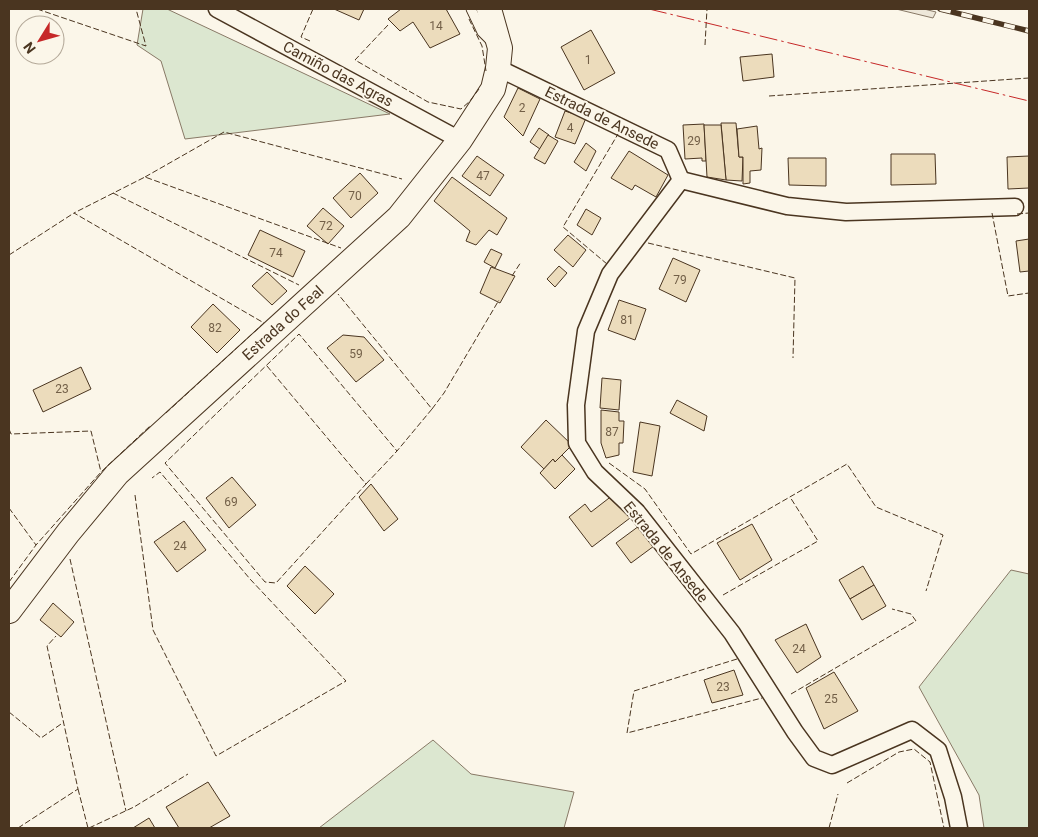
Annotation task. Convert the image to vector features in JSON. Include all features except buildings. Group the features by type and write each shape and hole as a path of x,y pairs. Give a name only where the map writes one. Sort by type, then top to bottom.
{"main road":[{"path":"489,9 499,58"},
{"name":"Estrada do Feal","path":"9,612 68,533 117,474 399,217 460,140 493,88 499,58"}],"street":[{"name":"Camiño das Agras","path":"217,9 460,140"},
{"name":"Estrada de Ansede","path":"499,58 668,150 681,180 610,274 586,331 576,405 577,443 595,472 637,512 732,632 795,732 814,758 832,765 912,730 938,750 953,797 959,828"},
{"path":"681,180 787,206 846,212 1014,207"}],"lane":[{"path":"471,9 482,32 499,58"}],"green space":[{"path":"143,9 167,9 390,114 185,139 161,61 137,45"},
{"path":"1011,570 1029,574 1029,828 984,828 979,795 919,687"},
{"path":"433,740 471,774 574,792 564,828 319,828"}],"shaded area":[{"path":"896,9 924,9 936,12 933,18"}],"railway":[{"path":"940,9 1029,31"}],"fence":[{"path":"37,9 146,46 136,9"},
{"path":"310,41 301,37 313,9"},
{"path":"705,45 707,9"},
{"path":"469,19 482,46 486,71"},
{"path":"388,25 355,60 428,102 461,109 479,89"},
{"path":"769,96 1029,78"},
{"path":"145,177 224,132 402,179"},
{"path":"607,264 563,227 618,134"},
{"path":"166,413 264,323 74,213 145,177 341,248"},
{"path":"113,193 299,285"},
{"path":"9,255 74,213"},
{"path":"992,213 1008,296 1029,293"},
{"path":"1017,214 1029,213"},
{"path":"648,243 795,278 793,358"},
{"path":"512,276 521,262"},
{"path":"267,366 366,484 276,583 265,582 165,463 299,334 397,451 432,409 338,294"},
{"path":"432,409 444,393 499,300"},
{"path":"9,508 36,545 101,472 150,426"},
{"path":"9,429 11,434 91,431 101,472"},
{"path":"366,484 397,451"},
{"path":"609,463 645,489 691,554 847,464 876,507 943,535 926,591"},
{"path":"135,495 153,630 216,756 346,681 250,579 160,472 152,478"},
{"path":"723,595 818,541 790,497"},
{"path":"9,582 36,545"},
{"path":"70,559 126,811"},
{"path":"791,694 916,621 911,614 892,609"},
{"path":"18,828 78,789 47,646 56,636"},
{"path":"737,659 634,691 627,733 762,698"},
{"path":"9,712 41,738 64,722"},
{"path":"847,783 899,752 914,749 930,762 944,828"},
{"path":"89,828 134,807 188,774"},
{"path":"78,789 88,828"},
{"path":"829,828 838,794"}],"power":[{"path":"649,9 1029,101"}]}
